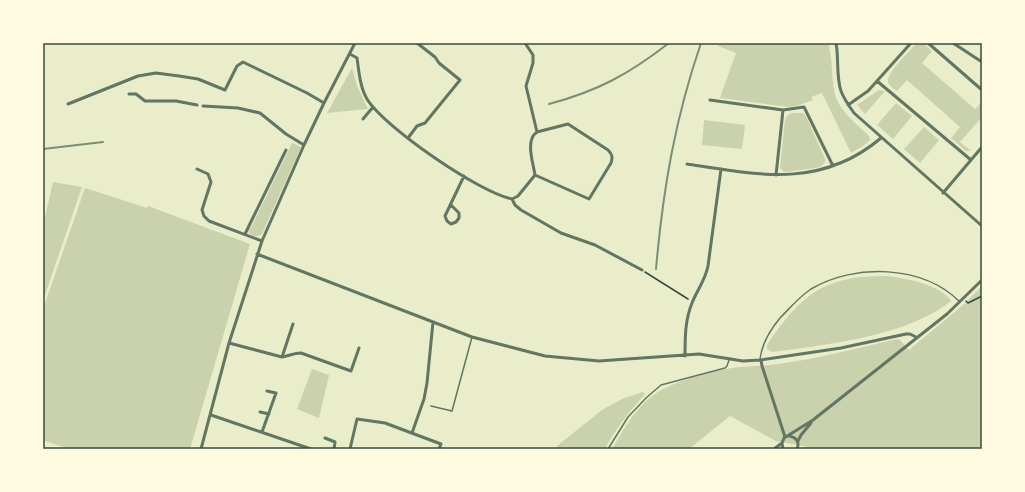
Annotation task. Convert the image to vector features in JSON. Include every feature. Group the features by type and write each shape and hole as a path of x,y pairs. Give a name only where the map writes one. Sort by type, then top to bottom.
{"street":[{"path":"201,449 229,343 257,254 304,144 355,43"},
{"path":"408,138 417,126 425,123 460,80 417,43"},
{"path":"525,43 533,55 533,63 526,86 537,132"},
{"path":"836,43 841,91 854,113 982,226"},
{"path":"848,105 868,92 911,43"},
{"path":"928,43 982,90"},
{"path":"953,43 982,62"},
{"path":"350,54 357,58 361,86 366,98 384,119 427,152 464,176 484,188 506,198 512,199 518,196 535,175 530,141 532,135 537,132 568,124 611,153 611,163 589,199 535,175"},
{"path":"68,104 138,76 156,73 198,79 225,90 237,66 243,62 307,93 324,103"},
{"path":"878,81 971,160"},
{"path":"129,94 136,94 144,101 176,101 197,105"},
{"path":"710,100 783,110 804,107 833,166"},
{"path":"203,106 238,108 260,113 275,127 304,144"},
{"path":"363,119 373,107"},
{"path":"776,176 783,110"},
{"path":"687,164 776,176 805,173 833,166 861,153 881,138"},
{"path":"943,193 982,147"},
{"path":"245,234 286,150"},
{"path":"197,169 208,174 211,182 202,210 204,216 209,221 262,241"},
{"path":"685,356 685,330 688,314 707,271 721,169"},
{"path":"451,205 459,213 459,218 456,222 451,224 447,222 445,216 464,176"},
{"path":"512,199 515,205 521,210 561,233 595,245 642,270"},
{"path":"257,254 472,336 545,356 599,361 699,354 729,360 743,361 760,360 841,348 906,334 916,337"},
{"path":"774,449 787,437 814,420 916,337 947,314 982,280"},
{"path":"412,433 424,399 433,322"},
{"path":"282,357 293,324"},
{"path":"229,343 282,357 301,353 351,371 359,348"},
{"path":"760,360 787,437"},
{"path":"262,432 276,393 267,391"},
{"path":"260,412 269,414"},
{"path":"211,415 311,449"},
{"path":"350,449 357,419 386,423 441,444 440,449"},
{"path":"797,449 801,435 814,420"},
{"path":"787,437 794,437 802,449"},
{"path":"325,438 335,442 334,449"},
{"path":"782,443 783,449"}],"lane":[{"path":"760,360 762,346 768,335 790,307 810,290 834,280 867,273 888,272 911,275 932,282 962,300"},
{"path":"431,406 452,411 472,336"},
{"path":"608,449 628,417 661,385 725,368 729,360"}],"path":[{"path":"642,270 692,302"},
{"path":"962,300 968,303 977,297 982,296"}],"green space":[{"path":"720,43 828,43 831,54 833,83 838,103 847,115 869,136 870,140 851,153 822,93 811,97 813,100 788,107 720,98 736,53 718,46"},
{"path":"919,43 924,44 932,51 922,63 975,109 982,102 982,117 960,142 971,151 966,151 951,138 960,127 907,80 897,91 888,82 890,74 893,70 912,48"},
{"path":"352,68 357,86 368,109 327,113"},
{"path":"879,90 885,91 865,114 857,105"},
{"path":"896,103 912,116 893,139 877,125"},
{"path":"792,113 803,113 806,116 825,159 825,162 820,167 787,172 784,172 780,168 785,120 788,115"},
{"path":"704,120 745,125 742,149 702,145"},
{"path":"924,127 939,140 920,163 904,149"},
{"path":"292,143 301,147 262,234 252,236 248,231 252,226"},
{"path":"53,182 82,187 43,301 43,226"},
{"path":"85,188 147,208 148,206 250,244 190,449 69,449 43,440 43,309"},
{"path":"888,276 922,283 940,291 951,301 933,313 890,331 817,346 772,352 767,349 767,345 779,327 791,313 804,300 817,291 831,284 847,279"},
{"path":"982,286 982,449 807,449 804,446 776,441 730,416 689,449 612,449 630,419 648,399 662,389 696,376 721,370 773,365 808,359 897,339 900,340 909,350 963,305"},
{"path":"312,369 329,375 319,418 297,409"},
{"path":"643,392 645,394 624,420 605,449 560,449 557,446 602,410 622,399"}],"railway":[{"path":"549,104 583,93 612,80 640,64 669,43"},
{"path":"656,269 662,211 671,154 684,99 701,43"},
{"path":"43,149 103,142"}]}
